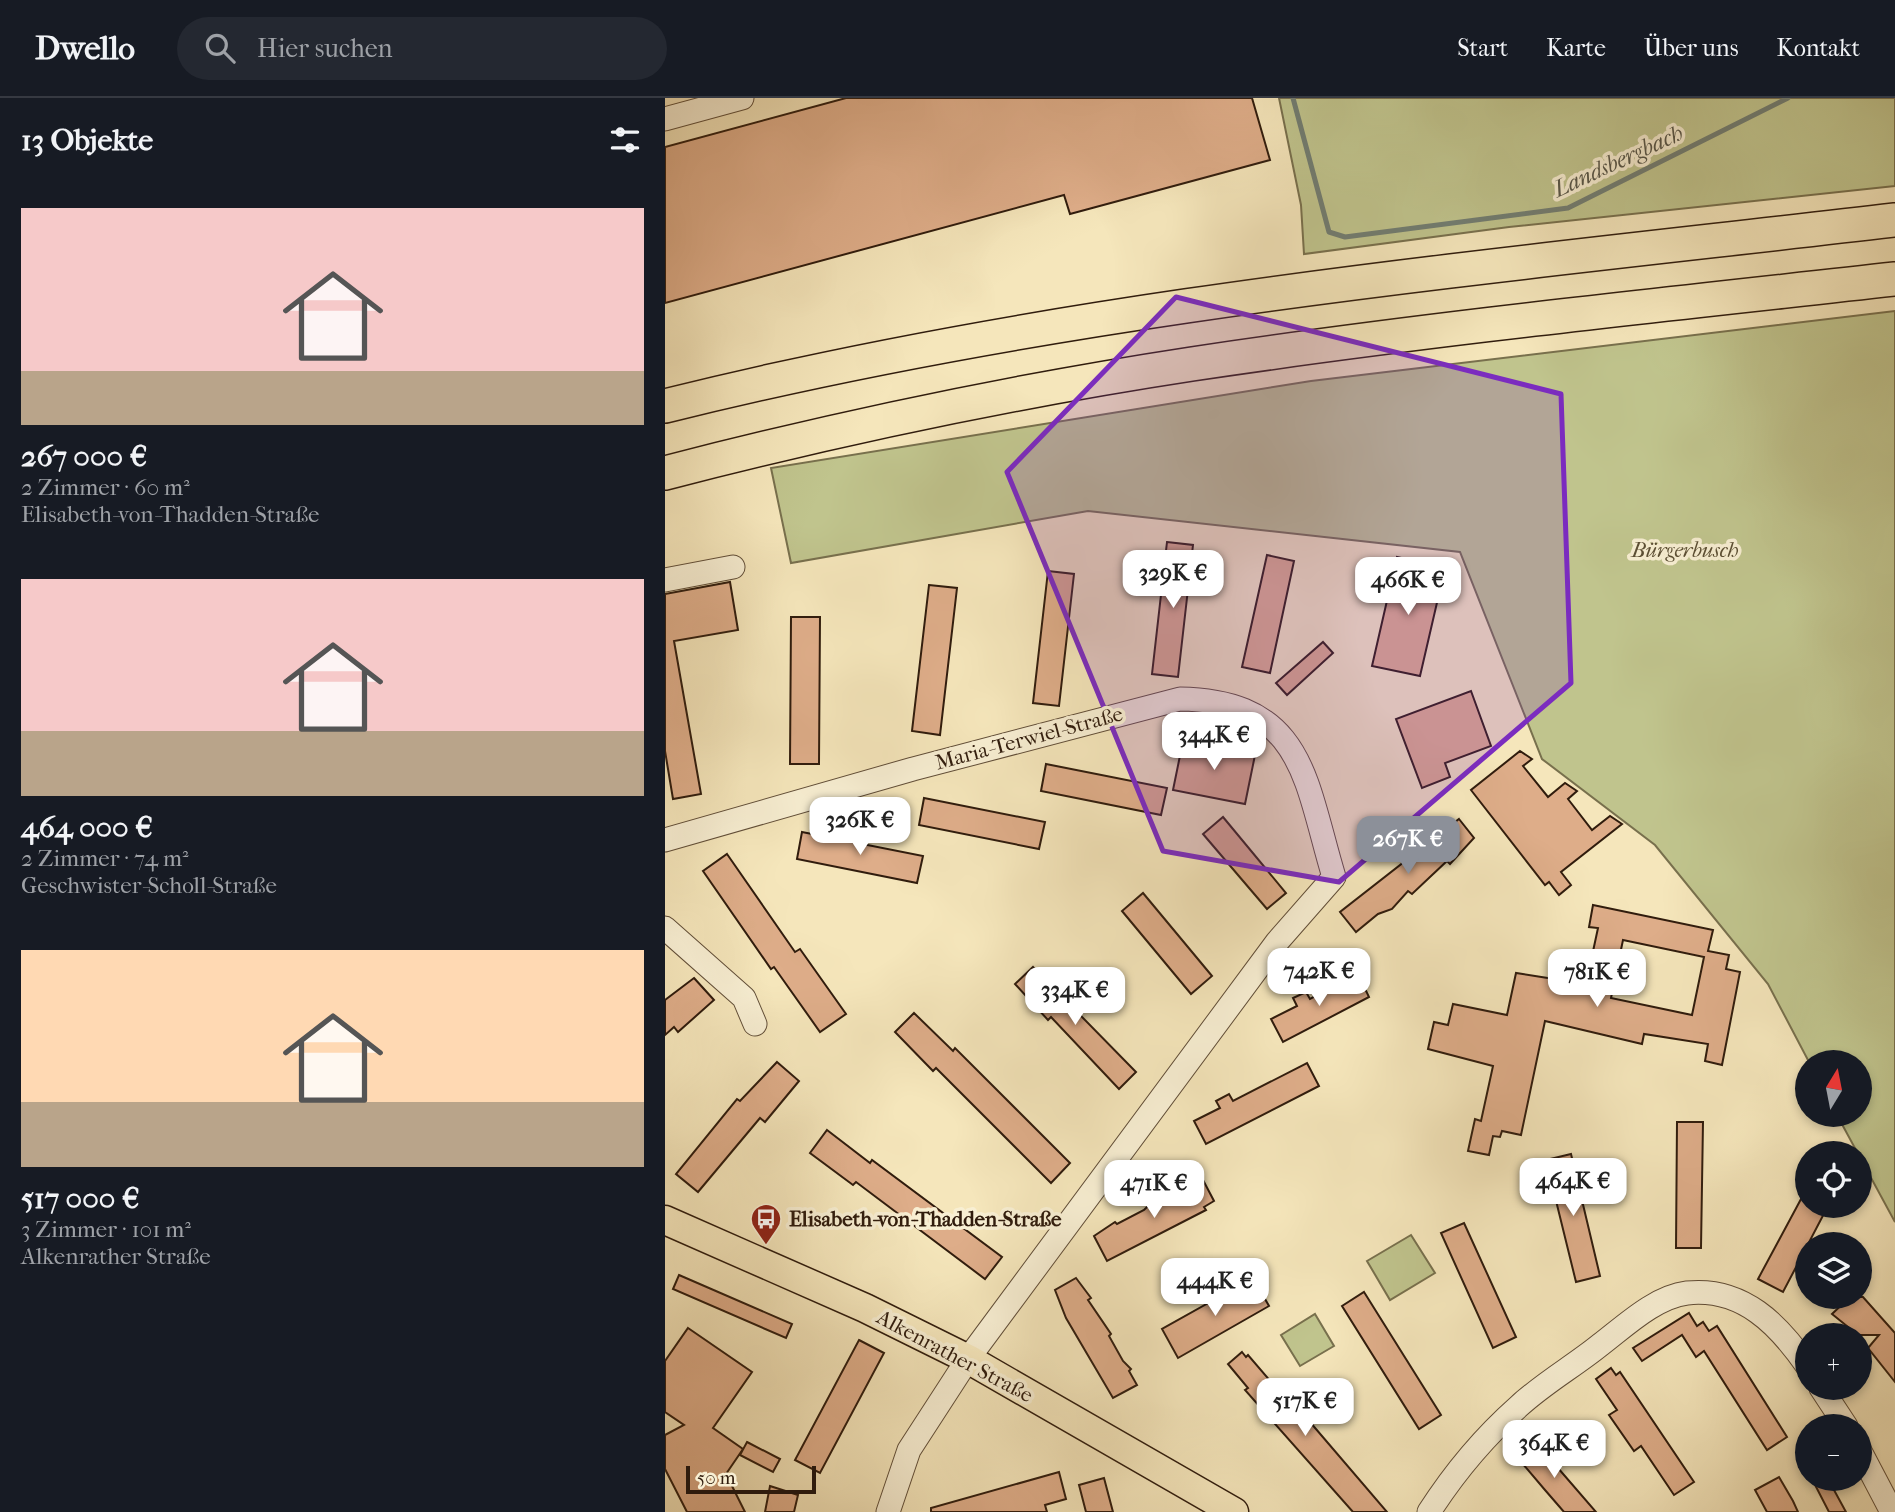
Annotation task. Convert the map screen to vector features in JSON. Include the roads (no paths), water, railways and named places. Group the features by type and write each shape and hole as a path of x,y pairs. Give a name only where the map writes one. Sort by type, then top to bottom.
{"highway":[{"path":"665,406 906,353 1147,311 1397,277 1895,220"},
{"path":"665,473 894,419 1190,364 1472,327 1895,279"}],"main road":[{"name":"Alkenrather Straße","path":"665,1220 865,1308 968,1359 1234,1512"}],"street":[{"path":"665,119 742,98"},
{"path":"665,580 733,567"},
{"name":"Maria-Terwiel-Straße","path":"665,840 1180,699 1226,704 1257,716 1280,733 1291,748 1311,792 1333,877 1277,942 968,1359"},
{"path":"665,928 744,998 755,1024"},
{"path":"1429,1512 1479,1445 1520,1405 1627,1324 1666,1299 1683,1293 1712,1293 1756,1310 1773,1321 1795,1350"},
{"path":"888,1512 909,1450 968,1359"},
{"path":"1872,1474 1892,1512"}],"waterway":[{"name":"Landsbergbach","path":"1293,98 1329,232 1345,237 1568,208 1788,98"}],"place":[{"name":"Elisabeth-von-Thadden-Straße","path":"766,1246"}],"park label":[{"name":"Bürgerbusch","path":"1685,550"}]}
